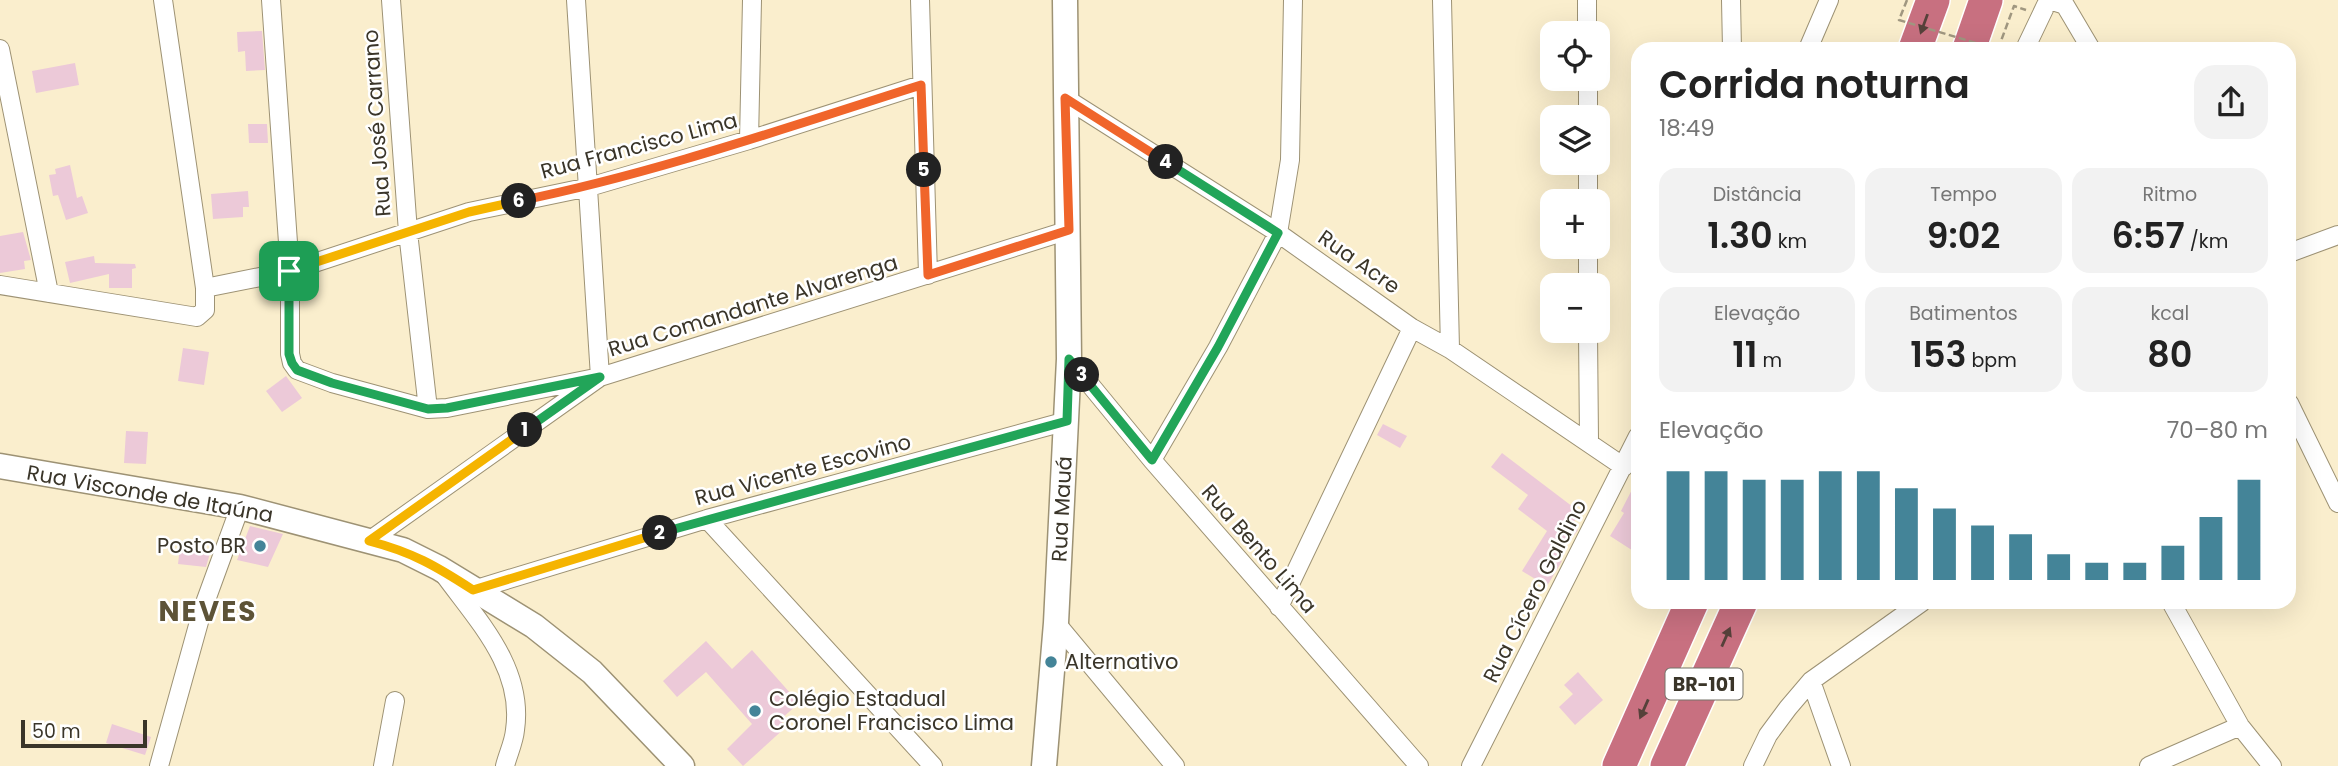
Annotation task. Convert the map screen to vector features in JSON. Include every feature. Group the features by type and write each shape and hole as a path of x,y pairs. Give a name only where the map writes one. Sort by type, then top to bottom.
{"highway":[{"path":"1918,42 1933,0"},
{"path":"1971,42 1986,0"},
{"name":"BR-101","path":"1619,766 1689,609"},
{"name":"BR-101","path":"1667,766 1738,609"}],"street":[{"path":"0,285 197,317 205,310 205,288 163,0"},
{"path":"271,0 289,271 289,354 292,363 297,370 332,383 428,409 447,408 600,377 576,0"},
{"name":"Rua José Carrano","path":"391,0 408,232 428,409"},
{"path":"749,140 752,0"},
{"path":"920,0 928,275"},
{"name":"Rua Mauá","path":"1044,766 1056,623 1069,359 1065,0"},
{"path":"1152,460 1218,347 1278,233 1290,160 1293,0"},
{"path":"1442,0 1450,349"},
{"path":"1587,0 1587,21"},
{"path":"1731,0 1732,42"},
{"path":"1811,42 1829,0"},
{"path":"2028,42 2046,5 2052,1 2065,5 2087,42"},
{"path":"0,49 49,293"},
{"name":"Rua Francisco Lima","path":"205,288 289,271 469,212 589,187 921,85"},
{"name":"Rua Acre","path":"1065,98 1278,233 1412,328 1450,349 1624,467"},
{"name":"Rua Comandante Alvarenga","path":"369,541 600,377 1069,230"},
{"path":"2296,251 2338,235"},
{"path":"1279,607 1412,328"},
{"path":"1588,343 1588,441"},
{"name":"Rua Bento Lima","path":"1069,359 1152,460 1419,766"},
{"path":"2296,417 2338,503"},
{"name":"Rua Vicente Escovino","path":"473,590 707,519 1067,421"},
{"name":"Rua Cícero Galdino","path":"1471,766 1631,452"},
{"name":"Rua Visconde de Itaúna","path":"0,466 240,507 403,550 439,568 534,626 592,672 682,766"},
{"path":"159,766 202,611 240,507"},
{"path":"707,519 933,766"},
{"path":"439,568 501,652 516,691 516,729 505,766"},
{"path":"1753,766 1768,735 1811,681 1912,609"},
{"path":"2175,609 2240,726 2272,766"},
{"path":"1056,623 1175,766"},
{"path":"1811,681 1841,766"},
{"path":"383,766 394,701"},
{"path":"2149,766 2240,726"}],"path":[{"path":"1907,0 1899,20 1973,42"},
{"path":"2000,42 2014,6 2026,10"}],"building":[{"path":"262,31 265,70 246,71 245,51 238,52 237,32"},
{"path":"75,63 79,85 36,93 32,71"},
{"path":"248,124 267,124 268,143 249,143"},
{"path":"70,165 77,198 82,196 88,213 66,220 58,195 53,196 49,175 56,174 55,169"},
{"path":"248,191 249,207 243,207 243,217 213,219 211,194"},
{"path":"23,232 31,260 24,261 25,269 0,273 0,236"},
{"path":"94,256 95,263 135,264 136,268 132,269 132,288 109,288 109,274 70,283 65,262"},
{"path":"183,348 209,352 204,385 178,381"},
{"path":"286,376 302,398 282,412 266,391"},
{"path":"1383,424 1407,436 1400,448 1377,435"},
{"path":"126,431 148,432 146,464 124,463"},
{"path":"1502,453 1581,513 1571,525 1578,530 1557,558 1562,561 1547,586 1522,571 1547,531 1518,509 1528,495 1491,467"},
{"path":"1631,492 1631,550 1610,536 1624,513 1621,511"},
{"name":"Posto BR","path":"250,526 283,534 268,567 237,560"},
{"path":"180,547 211,550 206,567 178,564"},
{"name":"Colégio Estadual Coronel Francisco Lima","path":"706,641 732,669 752,650 799,703 780,720 786,727 743,766 727,749 752,724 706,672 677,697 663,681"},
{"path":"1578,672 1603,700 1575,725 1559,707 1573,694 1564,685"},
{"path":"112,724 151,737 145,755 106,743"}],"place":[{"name":"Posto BR","path":"260,546"},
{"name":"Alternativo","path":"1051,662"},
{"name":"Colégio Estadual Coronel Francisco Lima","path":"755,711"}],"district":[{"name":"NEVES","path":"208,611"}],"route":[{"path":"921,85 928,275 1069,230 1065,98 1278,233 1218,347 1152,460 1069,359 1067,421 707,519 473,590 439,568 403,550 369,541 600,377 447,408 428,409 332,383 297,370 292,363 289,354 289,271 469,212 589,187 921,85"}]}
